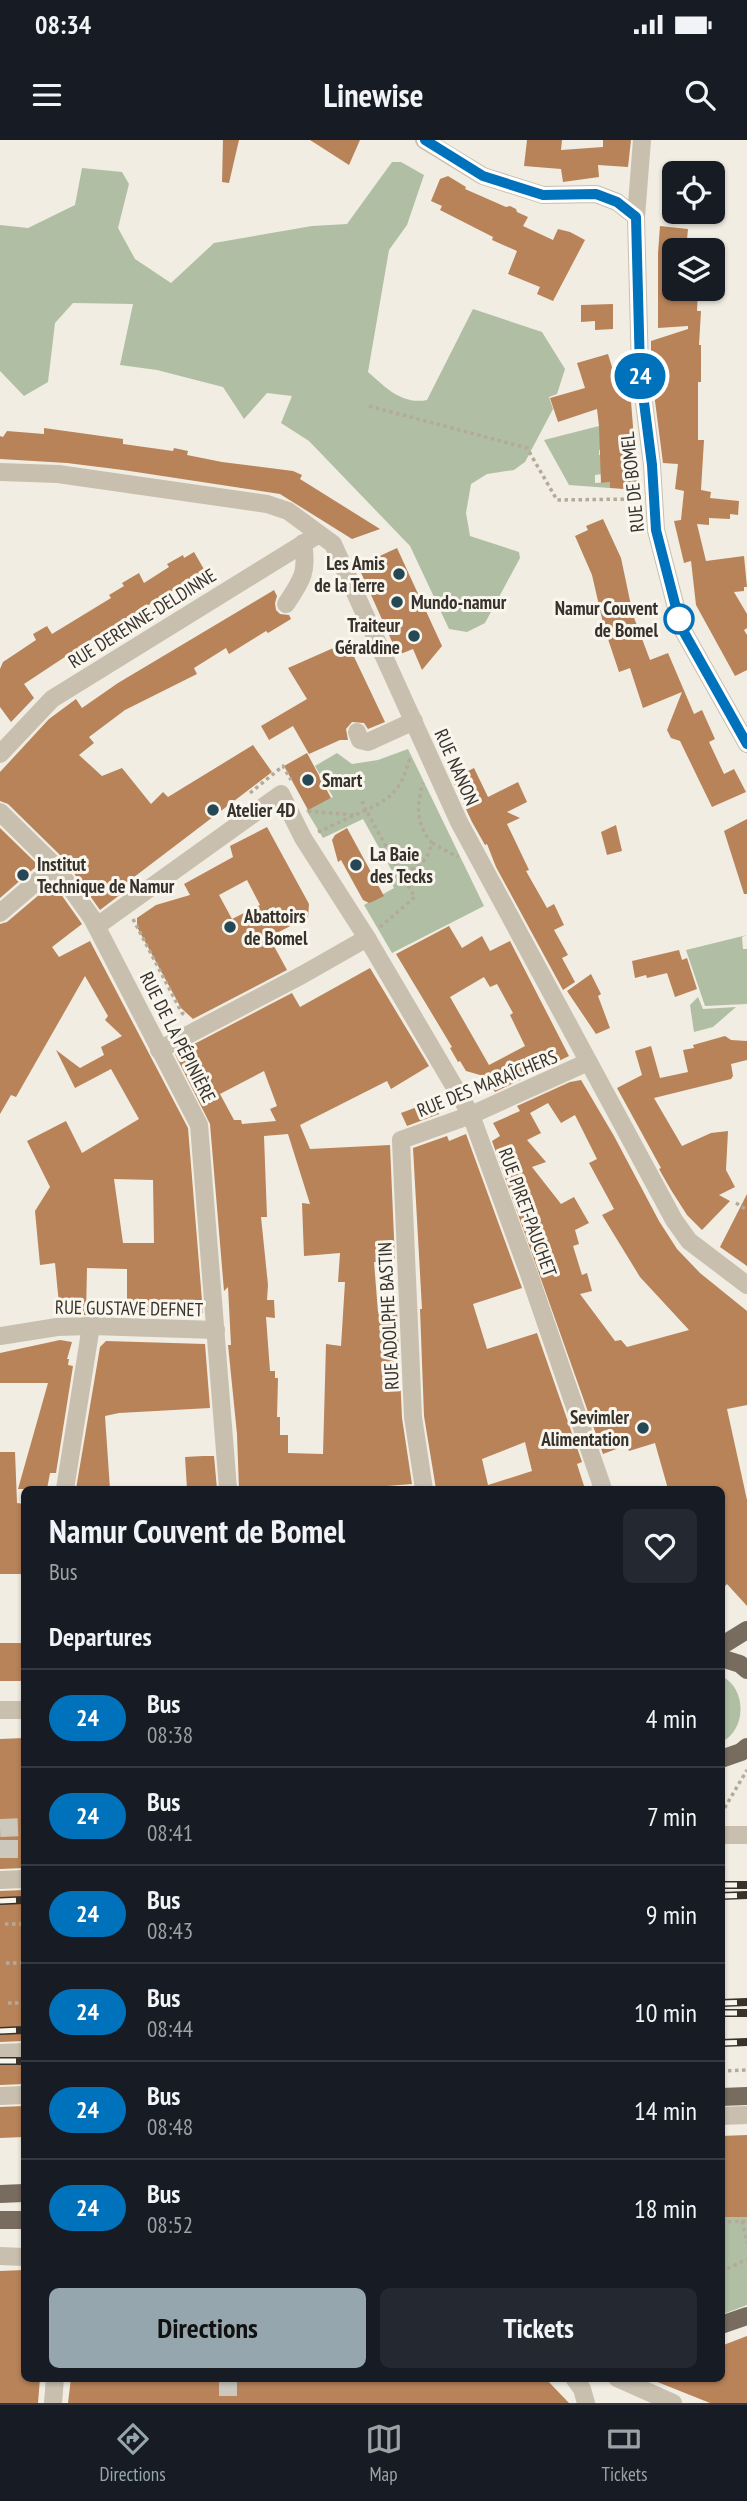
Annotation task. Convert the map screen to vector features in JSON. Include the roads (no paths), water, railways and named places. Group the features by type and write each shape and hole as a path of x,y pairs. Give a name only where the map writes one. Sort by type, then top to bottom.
{"main road":[{"path":"725,1645 747,1630"},
{"path":"725,1649 745,1664"},
{"path":"725,1758 747,1747"},
{"path":"725,2096 747,2096"},
{"path":"0,2194 21,2193"},
{"path":"0,2220 21,2220"},
{"path":"725,2324 747,2316"}],"street":[{"path":"424,140 483,176 543,195 596,194 617,202 636,217"},
{"name":"RUE DE BOMEL","path":"642,140 636,217 640,371 656,530 681,627 740,717 747,744"},
{"name":"RUE NANON","path":"0,472 58,474 267,504 288,511 333,544 459,822 674,1220 690,1241 747,1285"},
{"name":"RUE DERENNE-DELDINNE","path":"0,754 52,699 319,534"},
{"path":"286,604 302,580 306,562 303,543"},
{"path":"357,732 360,740 368,742 417,728"},
{"name":"RUE PIRET-PAUCHET","path":"97,926 281,794 303,838 367,938 471,1115 602,1486"},
{"name":"RUE DE LA PÉPINIÈRE","path":"0,812 55,866 97,926 199,1125 228,1486"},
{"path":"0,913 55,866"},
{"path":"159,1050 367,938"},
{"name":"RUE DES MARAÎCHERS","path":"401,1140 471,1115 588,1062"},
{"name":"RUE ADOLPHE BASTIN","path":"401,1140 413,1417 424,1486"},
{"path":"65,1486 90,1325"},
{"name":"RUE GUSTAVE DEFNET","path":"0,1336 57,1326 90,1325 216,1330"},
{"path":"0,1710 21,1710"},
{"path":"725,1835 747,1835"},
{"path":"0,1880 21,1879"},
{"path":"0,2053 21,2052"},
{"path":"0,2096 21,2095"},
{"path":"725,2116 747,2115"},
{"path":"0,2256 21,2257"},
{"path":"53,2403 55,2382"},
{"path":"577,2382 586,2403"},
{"path":"631,2395 665,2402"}],"tunnel":[{"path":"0,1828 21,1827"},
{"path":"0,1849 21,1849"},
{"path":"228,2382 228,2403"}],"railway":[{"path":"725,1885 747,1885"},
{"path":"725,1896 747,1895"},
{"path":"0,1901 21,1900"},
{"path":"725,2003 747,2002"},
{"path":"725,2013 747,2013"},
{"path":"0,2031 21,2030"},
{"path":"725,2043 747,2042"},
{"path":"0,2061 21,2061"}],"place":[{"name":"Les Amis de la Terre","path":"399,574"},
{"name":"Mundo-namur","path":"397,602"},
{"name":"Namur Couvent de Bomel","path":"679,619"},
{"name":"Traiteur Géraldine","path":"414,636"},
{"name":"Smart","path":"308,780"},
{"name":"Atelier 4D","path":"213,810"},
{"name":"La Baie des Tecks","path":"356,865"},
{"name":"Institut Technique de Namur","path":"23,875"},
{"name":"Abattoirs de Bomel","path":"230,927"},
{"name":"Sevimler Alimentation","path":"643,1428"}]}
